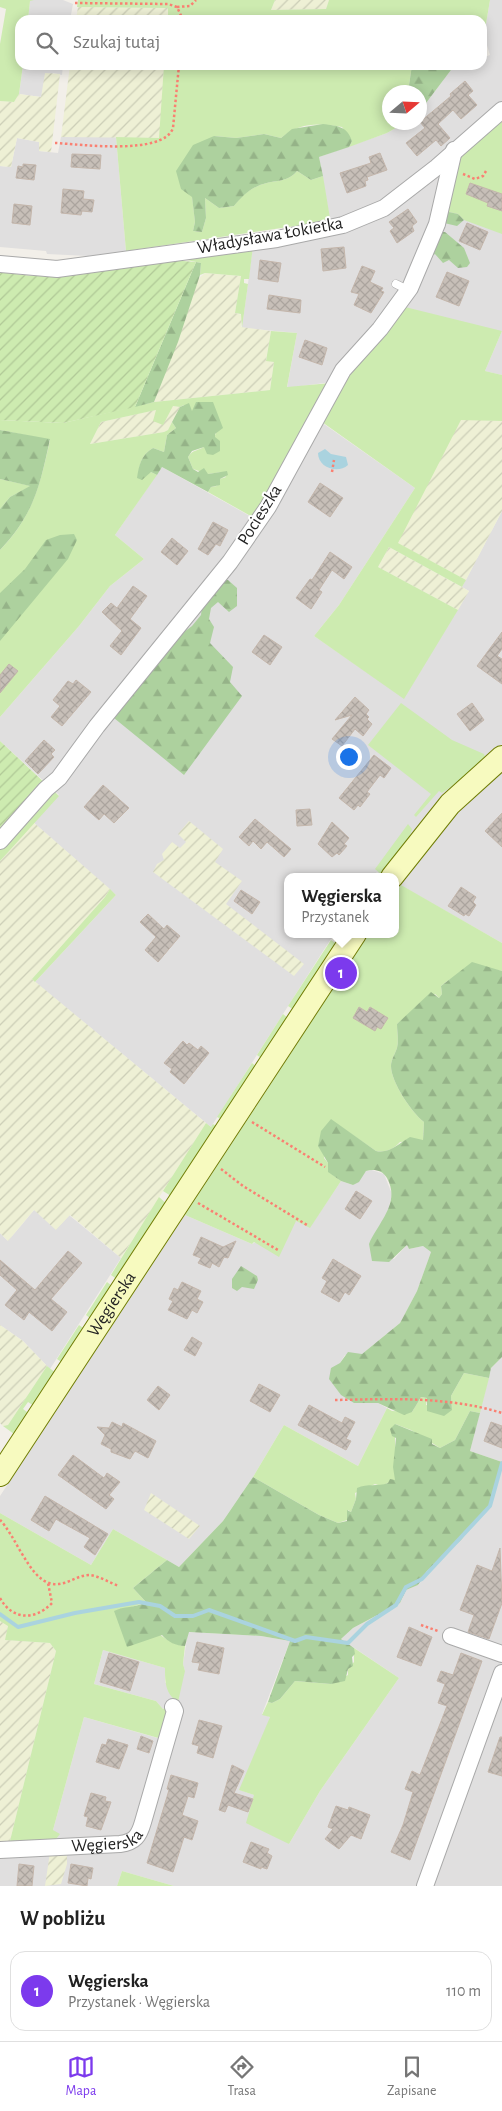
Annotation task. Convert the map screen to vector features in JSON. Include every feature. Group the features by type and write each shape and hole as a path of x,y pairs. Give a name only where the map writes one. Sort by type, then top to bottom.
{"main road":[{"path":"395,873 450,804 502,757"},
{"name":"Węgierska","path":"0,1475 352,938"}],"street":[{"name":"Władysława Łokietka","path":"0,264 57,269 289,240 346,228 384,208 437,167 454,150 502,110"},
{"name":"Pocieszka","path":"0,841 46,789 59,778 117,697 235,554 268,507 318,412 343,370 347,359 380,329 402,287 427,253 437,224 454,150"},
{"path":"452,1636 502,1654"},
{"path":"425,1886 502,1673"},
{"name":"Węgierska","path":"0,1850 120,1844 132,1841 137,1837 175,1711 173,1707"}],"path":[{"path":"75,3 168,4 177,7 190,6 196,0"},
{"path":"177,7 181,15"},
{"path":"55,143 123,146 155,143 164,140 171,134 173,128 179,70"},
{"path":"459,172 475,179 483,176 486,171"},
{"path":"332,472 334,460"},
{"path":"248,1119 325,1167"},
{"path":"217,1166 243,1186 307,1225"},
{"path":"194,1201 278,1250"},
{"path":"335,1400 413,1398 441,1400 502,1413"},
{"path":"0,1520 31,1568 48,1583 52,1603 43,1612 24,1617 5,1608 0,1598"},
{"path":"48,1583 65,1584 78,1577 91,1575 118,1586"},
{"path":"421,1625 452,1636"}],"shaded area":[{"path":"30,0 63,0 73,4 71,15 28,15"},
{"path":"490,0 502,0 502,331 339,381 287,388 297,333 242,328 253,246 332,231 319,157 392,130 427,130 427,102 451,70 487,70 487,56 490,55 487,46 487,18"},
{"path":"22,70 62,70 62,75 53,73 41,97 19,94"},
{"path":"61,137 116,137 126,251 88,256 47,254 46,251 0,247 0,166 11,167 17,138 39,142 39,151 58,153"},
{"path":"502,331 502,375 485,371"},
{"path":"321,422 415,488 339,605 314,636 404,698 469,591 462,587 502,511 502,744 486,758 502,773 502,943 399,884 399,873 284,873 284,938 331,938 211,1127 35,982 116,895 33,822 59,795 0,741 0,717 79,626 110,586 144,559 115,535 162,467 266,525"},
{"path":"372,1170 384,1174 392,1194 387,1215 369,1244 394,1259 407,1245 409,1249 423,1246 431,1252 417,1291 400,1323 362,1354 345,1355 340,1363 354,1402 378,1403 387,1408 358,1466 284,1425 253,1477 223,1521 179,1567 113,1529 91,1565 0,1513 0,1496 185,1215 252,1244 296,1221 310,1227 341,1181 353,1185 366,1171"},
{"path":"34,1210 69,1215 121,1258 50,1369 23,1341 0,1325 0,1233 8,1241"},
{"path":"502,1357 502,1462 470,1451 491,1368"},
{"path":"502,1463 502,1886 174,1886 122,1871 117,1886 0,1886 0,1851 56,1847 57,1839 53,1830 84,1717 161,1739 169,1705 163,1709 156,1701 94,1684 103,1650 165,1668 165,1683 185,1671 183,1664 188,1632 261,1636 290,1641 262,1714 270,1717 267,1726 240,1790 254,1795 289,1844 320,1791 399,1678 341,1639 353,1628 400,1603 406,1590 418,1585 427,1571 462,1539 475,1521 490,1506"}],"green space":[{"path":"0,0 34,0 30,1 29,15 15,15 15,70 22,70 19,94 14,102 0,101 0,44 6,9 0,7"},
{"path":"78,0 275,0 271,10 326,9 329,0 490,0 487,18 487,15 168,15 168,8 77,7"},
{"path":"275,0 329,0 326,9 271,10"},
{"path":"78,7 168,8 168,15 77,15"},
{"path":"69,70 164,70 160,138 61,137"},
{"path":"164,70 411,70 409,85 382,85 382,130 392,130 349,147 352,141 342,127 325,125 303,126 281,138 264,134 236,138 214,136 192,196 195,222 193,231 202,232 206,218 205,198 219,208 234,206 245,194 254,188 263,184 284,180 297,171 311,180 323,176 330,218 309,224 126,251 116,137 159,138"},
{"path":"411,70 451,70 427,102 427,85 409,85"},
{"path":"45,73 60,74 51,152 39,151 39,142 17,138 11,167 0,166 0,101 14,102 19,94 41,97"},
{"path":"502,118 502,234 464,220 458,214 444,211 456,158"},
{"path":"323,124 337,126 345,130 352,141 349,147 319,157 323,176 311,180 297,171 284,180 263,184 254,188 245,194 234,206 219,208 205,198 206,218 202,232 193,231 195,222 192,197 181,189 176,171 193,145 214,136 236,138 264,134 281,138 292,129"},
{"path":"444,211 458,214 464,220 457,226 444,223"},
{"path":"440,232 445,232 464,248 470,263 467,267 458,268 449,260 443,263 435,254 430,257"},
{"path":"253,246 249,279 244,279 244,283 248,284 242,328 241,314 235,313 241,276 205,273 200,275 201,263 182,259"},
{"path":"182,256 183,261 196,262 135,407 63,423 0,420 0,271 23,275 69,275 114,269"},
{"path":"196,262 201,263 200,275 178,342 154,402 135,407"},
{"path":"205,273 241,276 235,313 242,315 241,327 271,331 266,360 274,362 270,390 154,402 198,279"},
{"path":"401,306 502,331 485,371 502,375 502,421 461,420 398,543 466,580 462,587 389,547 378,567 458,610 404,699 314,636 339,605 415,488 322,422 266,525 263,523 339,381"},
{"path":"271,331 297,333 287,387 331,383 256,519 208,492 211,487 217,486 220,479 226,477 222,472 208,474 193,469 188,457 209,443 217,431 184,405 180,407 173,406 163,425 153,421 156,410 101,422 90,444 164,432 168,430 172,422 176,428 167,435 164,452 153,448 143,457 138,478 151,472 157,475 115,535 144,559 110,586 79,626 0,717 0,550 20,525 34,499 50,440 0,430 0,420 63,423 154,402 270,390 274,362 266,361"},
{"path":"196,402 213,402 223,428 215,434 215,437 220,441 220,451 213,455 207,454 204,447 192,451 188,457 193,469 198,472 204,468 208,474 227,471 228,475 220,479 220,485 211,487 208,492 162,467 157,475 151,472 142,480 137,478 143,457 146,454 153,448 164,452 167,435 176,428 172,422 180,407 189,403 192,411"},
{"path":"173,406 180,407 168,430 164,432 90,444 101,422"},
{"path":"461,419 502,421 502,511 466,580 397,543"},
{"path":"0,430 50,439 34,499 21,524 0,550 0,509 10,497 30,486 0,479"},
{"path":"0,479 31,486 10,497 0,509"},
{"path":"74,534 77,540 68,559 0,641 0,593 25,569 46,540 60,535"},
{"path":"389,547 469,591 458,610 378,567"},
{"path":"225,580 228,580 237,588 237,606 229,612 218,602 211,608 209,619 214,627 210,643 233,667 230,682 242,696 184,775 114,718 184,632 201,615 202,606"},
{"path":"401,703 452,740 484,754 485,757 462,779 442,793 439,791 416,817 414,815 431,794 368,745"},
{"path":"0,741 47,785 0,831"},
{"path":"53,790 59,796 0,861 0,844"},
{"path":"189,821 223,849 215,862 242,881 226,904 304,964 294,976 153,872 157,864 164,860 162,854 172,842 180,848 186,842 178,834"},
{"path":"33,822 110,889 32,979 206,1123 121,1258 70,1215 56,1230 34,1210 8,1241 0,1233 0,861"},
{"path":"408,824 412,829 407,844 385,873 380,873 375,869"},
{"path":"401,885 502,943 502,971 477,969 455,976 441,986 442,994 439,998 435,994 397,1024 398,1045 392,1059 392,1073 403,1097 424,1122 423,1140 400,1142 389,1150 376,1151 331,1120 324,1158 328,1163 329,1172 341,1181 310,1228 296,1221 279,1257 254,1242 252,1244 185,1215 366,938 399,938 399,888"},
{"path":"110,889 116,895 35,982 32,979"},
{"path":"331,940 337,944 294,1010 288,1006"},
{"path":"472,962 502,971 502,1357 491,1368 489,1378 464,1373 451,1396 452,1410 444,1416 427,1411 427,1398 421,1397 412,1412 404,1415 378,1403 354,1403 341,1395 329,1379 331,1368 340,1363 348,1352 362,1354 400,1323 417,1291 431,1252 423,1246 409,1249 407,1245 389,1262 372,1261 369,1244 390,1204 391,1187 387,1178 380,1172 372,1170 366,1171 359,1182 353,1185 341,1181 328,1172 328,1163 318,1146 321,1131 331,1119 376,1151 386,1151 410,1137 423,1140 424,1122 403,1097 392,1073 392,1059 398,1045 397,1024 431,992 439,998 442,994 441,986"},
{"path":"283,1014 289,1019 262,1059 257,1055"},
{"path":"252,1063 258,1068 223,1120 217,1117"},
{"path":"206,1123 211,1127 213,1124 216,1126 171,1196 163,1191"},
{"path":"159,1197 168,1205 118,1280 111,1275"},
{"path":"241,1266 257,1276 258,1280 254,1289 242,1287 237,1291 232,1288 232,1279"},
{"path":"107,1282 112,1286 92,1320 86,1315"},
{"path":"0,1325 23,1341 47,1366 8,1425 3,1426 0,1423"},
{"path":"79,1325 86,1330 64,1364 57,1359"},
{"path":"47,1366 57,1374 34,1406 28,1402 23,1409 31,1415 14,1434 3,1426 8,1425"},
{"path":"464,1373 489,1378 480,1413 470,1411 455,1440 440,1448 411,1430 395,1424 395,1480 381,1486 375,1484 355,1493 356,1499 351,1512 348,1510 347,1520 338,1523 319,1515 253,1477 284,1425 358,1466 387,1408 392,1411 412,1412 421,1397 427,1398 426,1405 452,1410 451,1396"},
{"path":"470,1411 480,1413 470,1451 502,1462 490,1506 475,1521 462,1539 427,1571 418,1585 406,1590 400,1603 353,1628 341,1639 354,1648 355,1654 352,1657 353,1666 348,1669 345,1681 331,1684 295,1681 280,1699 272,1703 268,1702 290,1641 261,1636 189,1632 185,1646 172,1643 162,1635 127,1647 114,1611 146,1602 133,1588 167,1560 179,1567 223,1521 253,1477 319,1515 338,1523 347,1521 347,1510 351,1512 356,1499 357,1488 388,1483 390,1479 395,1480 393,1467 396,1438 392,1436 390,1429 395,1424 432,1439 432,1444 440,1448 455,1440"},
{"path":"151,1493 200,1526 189,1539 144,1510"},
{"path":"0,1513 91,1565 113,1529 167,1560 133,1588 146,1602 129,1608 163,1637 178,1645 185,1646 183,1664 185,1671 178,1702 168,1691 165,1668 103,1650 94,1684 156,1701 163,1709 170,1705 162,1739 84,1717 53,1830 60,1834 56,1839 10,1841 56,1651 50,1643 5,1640 8,1626 0,1621"},
{"path":"0,1621 8,1625 6,1640 50,1643 56,1651 10,1841 0,1842"},
{"path":"354,1648 399,1678 320,1791 289,1844 246,1823 254,1795 239,1790 270,1717 262,1715 268,1702 272,1703 280,1699 295,1681 331,1684 348,1675 348,1669 354,1662"},
{"path":"50,1852 67,1854 67,1864 61,1884 45,1886"},
{"path":"122,1871 174,1886 117,1886"}],"water":[{"path":"325,449 331,454 346,457 348,465 339,469 325,466 321,462 318,453"}],"building":[{"path":"465,81 473,91 468,95 477,105 461,119 453,110 438,124 450,138 441,146 436,140 417,156 406,143 422,130 427,130 427,116 451,96 450,94"},
{"path":"380,153 387,170 367,177 368,180 365,181 366,186 347,193 340,173 371,163 369,157"},
{"path":"72,154 101,155 100,169 71,167"},
{"path":"23,164 36,165 34,180 16,178 18,166 23,167"},
{"path":"470,183 502,194 502,211 487,206 488,203 466,194"},
{"path":"63,189 84,191 83,199 94,200 92,212 82,211 81,215 61,213"},
{"path":"14,204 32,206 30,225 12,223"},
{"path":"408,209 417,222 412,226 414,231 397,243 390,231 394,228 389,222"},
{"path":"467,223 488,232 480,250 459,241"},
{"path":"344,247 346,268 323,271 321,249"},
{"path":"260,260 281,263 278,282 258,279"},
{"path":"362,266 375,271 370,282 383,288 381,291 384,292 371,313 354,305 359,294 351,292"},
{"path":"447,272 469,281 459,306 436,297"},
{"path":"269,295 301,300 300,313 267,309"},
{"path":"305,340 327,348 322,365 299,357"},
{"path":"320,483 343,498 330,517 308,502"},
{"path":"213,522 228,530 220,546 216,544 208,555 198,549"},
{"path":"172,538 188,551 177,565 161,552"},
{"path":"330,552 352,567 344,579 332,570 319,590 322,592 311,609 296,598 310,579 312,580"},
{"path":"133,586 147,596 130,619 141,628 121,655 110,646 122,631 102,612 111,603 117,608"},
{"path":"502,632 502,649 497,656 502,659 502,684 477,666"},
{"path":"264,635 282,647 270,665 252,652"},
{"path":"9,664 18,671 0,693 0,675"},
{"path":"76,680 91,692 62,726 51,717 60,706 53,700 68,681 73,684"},
{"path":"355,697 369,710 366,714 369,717 367,719 372,724 363,736 355,729 342,746 332,739 352,715 335,720"},
{"path":"472,703 484,720 470,731 457,714"},
{"path":"44,740 55,750 51,754 54,757 38,774 25,761"},
{"path":"374,755 391,768 384,778 380,775 367,792 370,794 360,807 358,805 354,810 339,798"},
{"path":"103,785 129,808 114,823 104,814 99,820 84,807"},
{"path":"310,809 312,825 297,826 296,810"},
{"path":"502,813 502,847 485,831"},
{"path":"255,819 291,849 284,857 267,842 261,849 253,841 249,846 239,837"},
{"path":"332,822 349,838 344,844 347,846 339,855 337,853 332,857 318,844"},
{"path":"461,887 476,897 473,902 476,905 469,916 465,914 464,916 448,906"},
{"path":"241,890 260,902 252,914 234,901"},
{"path":"148,914 164,929 167,925 180,936 158,962 145,950 156,937 140,922"},
{"path":"359,1007 367,1012 370,1007 388,1018 381,1029 377,1027 375,1031 353,1018"},
{"path":"183,1041 198,1050 201,1046 209,1053 184,1084 170,1072 172,1069 164,1063"},
{"path":"356,1191 372,1201 360,1219 345,1209"},
{"path":"201,1237 223,1247 236,1241 228,1258 224,1257 219,1267 212,1263 210,1268 198,1263 201,1258 193,1255"},
{"path":"68,1251 82,1263 51,1299 67,1312 52,1331 29,1312 24,1320 5,1305 17,1290 0,1275 0,1260 35,1290"},
{"path":"333,1259 361,1276 349,1295 345,1292 339,1302 321,1292 327,1281 322,1278"},
{"path":"182,1282 201,1291 197,1299 203,1302 197,1313 192,1310 187,1319 168,1310 173,1301 169,1299 174,1288 178,1290"},
{"path":"192,1337 202,1343 195,1356 184,1350"},
{"path":"259,1384 280,1395 270,1412 250,1401"},
{"path":"158,1386 170,1395 159,1410 147,1400"},
{"path":"309,1405 342,1423 345,1417 355,1422 346,1439 351,1441 346,1450 298,1425"},
{"path":"112,1422 122,1427 123,1423 156,1441 148,1458 135,1451 130,1459 111,1452 111,1449 101,1444 105,1435 97,1427 109,1428"},
{"path":"491,1422 502,1426 502,1448 484,1441"},
{"path":"73,1455 104,1478 107,1473 120,1482 109,1495 114,1499 106,1509 58,1475"},
{"path":"45,1496 108,1534 95,1555 84,1547 90,1538 56,1519 49,1531 31,1520"},
{"path":"500,1548 502,1603 489,1639 468,1632 474,1615 460,1610 477,1565 492,1571"},
{"path":"409,1627 432,1637 421,1666 397,1657"},
{"path":"197,1642 224,1648 219,1674 198,1670 200,1663 192,1662"},
{"path":"109,1653 139,1662 130,1691 100,1682"},
{"path":"461,1653 482,1661 410,1860 391,1852 403,1825 413,1792 405,1789 412,1771 420,1775 447,1706 438,1703 445,1684 437,1681 441,1671 453,1675"},
{"path":"199,1720 222,1726 213,1758 197,1753 199,1746 192,1744"},
{"path":"141,1736 153,1741 149,1753 137,1749"},
{"path":"500,1737 502,1737 502,1776 488,1772"},
{"path":"108,1739 128,1745 119,1769 96,1762 102,1744 106,1745"},
{"path":"232,1765 244,1771 234,1793 253,1799 248,1812 228,1805 225,1812 219,1810"},
{"path":"171,1775 198,1783 194,1798 188,1796 182,1815 198,1821 192,1840 184,1837 173,1872 147,1863 169,1790 167,1789"},
{"path":"91,1793 106,1797 105,1801 111,1802 101,1830 86,1826 88,1817 84,1816"},
{"path":"336,1806 348,1810 349,1807 370,1815 361,1839 351,1835 339,1849 325,1839 333,1829 328,1827"},
{"path":"251,1842 269,1849 267,1853 272,1856 267,1869 261,1867 261,1869 243,1862"},
{"path":"19,1864 34,1866 32,1886 17,1886"},
{"path":"71,1864 93,1868 91,1879 88,1878 87,1886 68,1883"}],"waterway":[{"path":"0,1614 18,1627 75,1613 139,1602 160,1606 175,1616 193,1616 209,1610 295,1641 306,1637 348,1643 367,1624 396,1605 406,1587 422,1579 490,1506 502,1463"}],"place":[{"name":"Węgierska","path":"341,973"}]}
